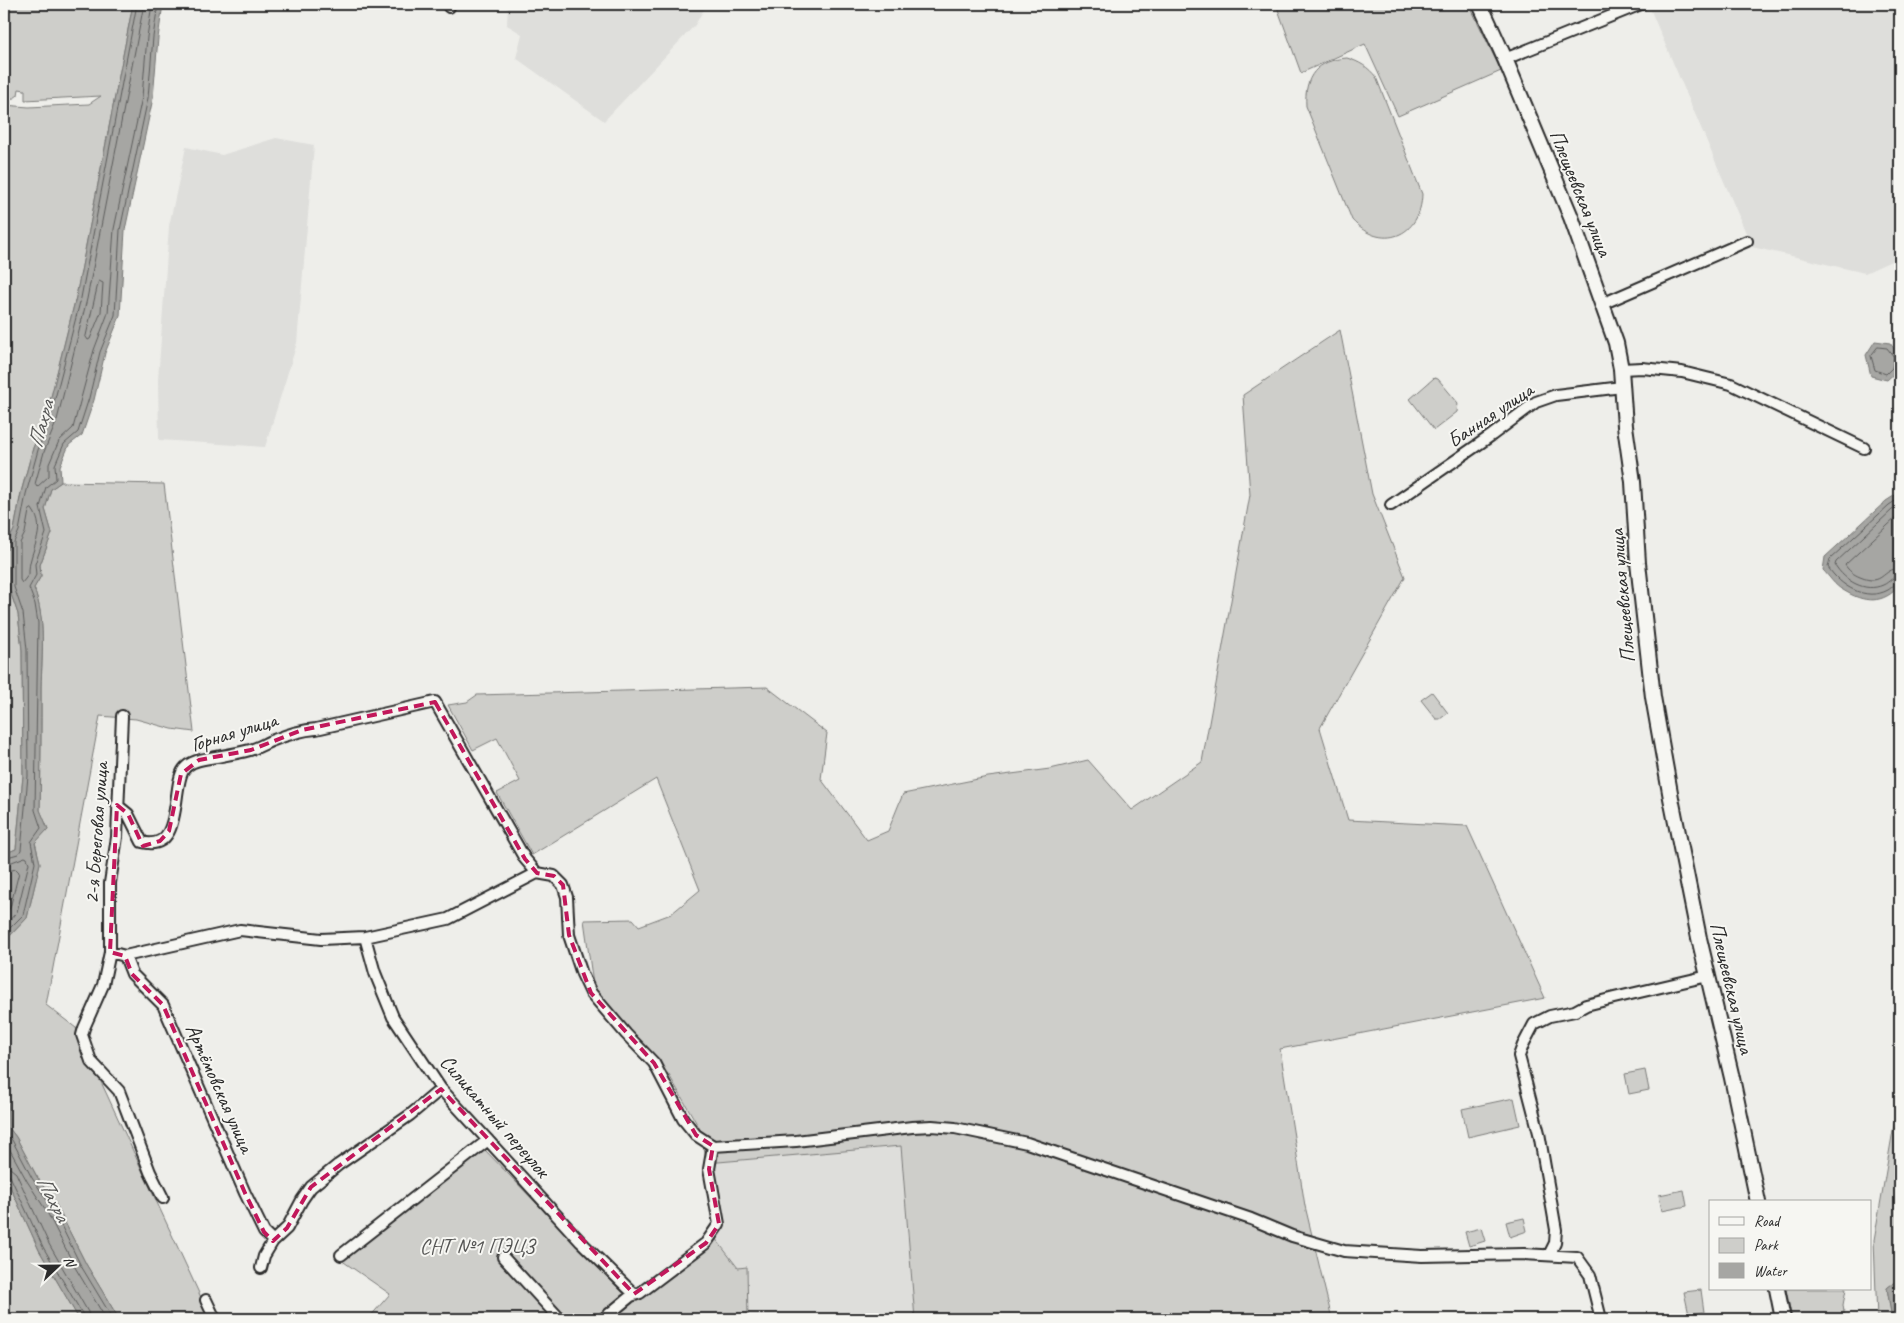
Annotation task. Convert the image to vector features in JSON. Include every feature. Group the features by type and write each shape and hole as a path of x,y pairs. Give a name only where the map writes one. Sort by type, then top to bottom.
{"street":[{"name":"Плещеевская улица","path":"1480,4 1505,59 1570,217 1616,343 1621,369 1625,426 1633,482 1638,564 1652,689 1671,798 1758,1200"},
{"path":"1505,59 1641,4"},
{"path":"1602,304 1747,241"},
{"path":"1621,369 1642,368 1682,372 1731,384 1864,448"},
{"name":"Банная улица","path":"1391,505 1536,402 1556,395 1622,387"},
{"name":"Горная улица","path":"117,805 128,814 142,842 149,844 160,841 169,832 174,819 181,774 186,767 199,760 251,750 302,730 316,729 435,702 525,859 537,874"},
{"name":"2-я Береговая улица","path":"122,716 117,837 110,883 110,952 102,985 82,1035 91,1061 119,1091 150,1172 163,1198"},
{"path":"110,952 125,956 240,930 321,939 365,938 448,919 537,874 554,876 563,885 567,897 569,935 591,994 654,1063 683,1119 696,1135 713,1146 796,1141 912,1127 955,1128 1028,1143 1251,1219 1292,1236 1354,1253 1422,1256 1549,1254 1577,1257 1590,1275 1601,1319"},
{"name":"Силикатный переулок","path":"365,938 393,1017 441,1089 581,1242 634,1294"},
{"name":"Артёмовская улица","path":"125,956 132,974 163,1005 245,1193 264,1232 273,1241"},
{"path":"1549,1254 1555,1243 1556,1230 1539,1133 1519,1056 1534,1024 1550,1016 1575,1011 1586,1005 1708,976"},
{"path":"261,1268 264,1256 273,1241 287,1228 311,1187 410,1115 441,1089"},
{"path":"342,1255 488,1140"},
{"path":"604,1319 634,1294 640,1294 706,1243 719,1224 709,1169 713,1146"},
{"path":"503,1258 560,1319"},
{"path":"1777,1290 1783,1319"},
{"path":"206,1300 215,1319"}],"highlighted area":[{"path":"435,702 525,859 537,873 554,876 563,885 569,935 591,993 654,1063 696,1135 713,1146 709,1169 719,1224 706,1243 634,1294 441,1089 311,1187 287,1228 273,1241 264,1232 245,1193 163,1005 132,974 125,956 110,952 117,805 128,814 143,846 160,841 169,831 181,774 199,760 251,750 302,730"}],"shaded area":[{"path":"508,4 707,4 695,25 604,121 516,58 522,34 507,25"},
{"path":"1648,4 1900,4 1900,257 1865,273 1752,247"},
{"path":"276,138 314,145 297,343 265,447 159,440 158,380 169,226 186,147 222,155"},
{"path":"901,1145 915,1319 748,1319 747,1267 738,1268 715,1238 721,1224 707,1163"}],"green space":[{"path":"4,4 133,4 76,297 46,417 33,448 21,492 14,530 9,540 9,588 18,614 22,650 23,776 16,849 4,854 4,105 29,107 89,104 101,96 25,100 25,90 19,89 18,95 14,98 4,99"},
{"path":"1276,4 1469,4 1501,71 1398,116 1365,44 1301,73"},
{"path":"1347,58 1363,65 1376,77 1422,194 1420,209 1415,221 1407,230 1398,235 1387,237 1375,235 1363,230 1352,220 1306,106 1307,86 1310,78 1320,66 1337,59"},
{"path":"1340,330 1372,494 1405,577 1320,728 1348,820 1467,826 1545,998 1280,1049 1305,1206 1332,1319 915,1319 901,1146 707,1163 701,1131 669,1075 594,991 584,920 633,919 639,926 671,914 700,890 656,779 532,855 497,793 520,781 497,738 473,750 448,705 467,702 477,695 767,687 827,733 821,779 867,840 888,831 903,794 988,777 1050,769 1088,760 1132,810 1202,762 1250,495 1243,395"},
{"path":"1434,378 1438,379 1458,403 1457,412 1434,430 1410,399"},
{"path":"61,482 164,484 194,732 172,729 136,719 100,716 46,1005 76,1028 211,1319 119,1319 86,1264 57,1207 9,1128 8,1103 4,1087 4,942 27,918 40,863 35,842 48,829 40,810 42,625 34,588 41,576 40,565 52,533 45,509 51,489"},
{"path":"1432,692 1448,713 1440,719 1436,719 1421,700"},
{"path":"1645,1070 1649,1090 1629,1094 1625,1074"},
{"path":"1900,1090 1900,1278 1887,1288 1892,1319 1877,1319 1874,1240"},
{"path":"1514,1098 1520,1125 1468,1137 1462,1109"},
{"name":"СНТ №1 ПЭЦЗ","path":"484,1149 628,1298 638,1301 715,1238 738,1268 747,1267 748,1319 368,1319 390,1294 341,1260"},
{"path":"4,1173 39,1250 79,1319 8,1319 4,1308"},
{"path":"1684,1190 1687,1206 1662,1211 1659,1195"},
{"path":"1524,1218 1527,1231 1510,1237 1506,1222"},
{"path":"1481,1228 1485,1241 1469,1246 1465,1232"},
{"path":"1701,1290 1704,1312 1689,1315 1684,1292"},
{"path":"1786,1290 1846,1290 1843,1305 1845,1319 1792,1319"}],"water":[{"path":"133,4 163,4 153,98 125,230 120,316 105,353 94,400 82,435 69,445 60,466 61,482 51,489 45,509 52,533 40,565 41,576 34,588 42,625 40,810 48,829 35,843 40,863 27,918 4,942 4,854 16,849 23,776 22,650 18,614 9,588 9,540 14,530 21,493 33,448 46,417 76,297"},
{"path":"1875,341 1890,343 1898,354 1897,371 1887,380 1871,376 1866,355"},
{"path":"1900,492 1900,585 1887,596 1880,599 1858,598 1837,586 1823,570 1825,557 1886,501"},
{"path":"4,1087 8,1103 9,1128 57,1207 86,1264 119,1319 79,1319 39,1250 4,1173"},
{"path":"1900,1278 1900,1319 1892,1319 1887,1288"}],"water label":[{"name":"Пахра","path":"40,424"},
{"name":"Пахра","path":"54,1198"}]}
